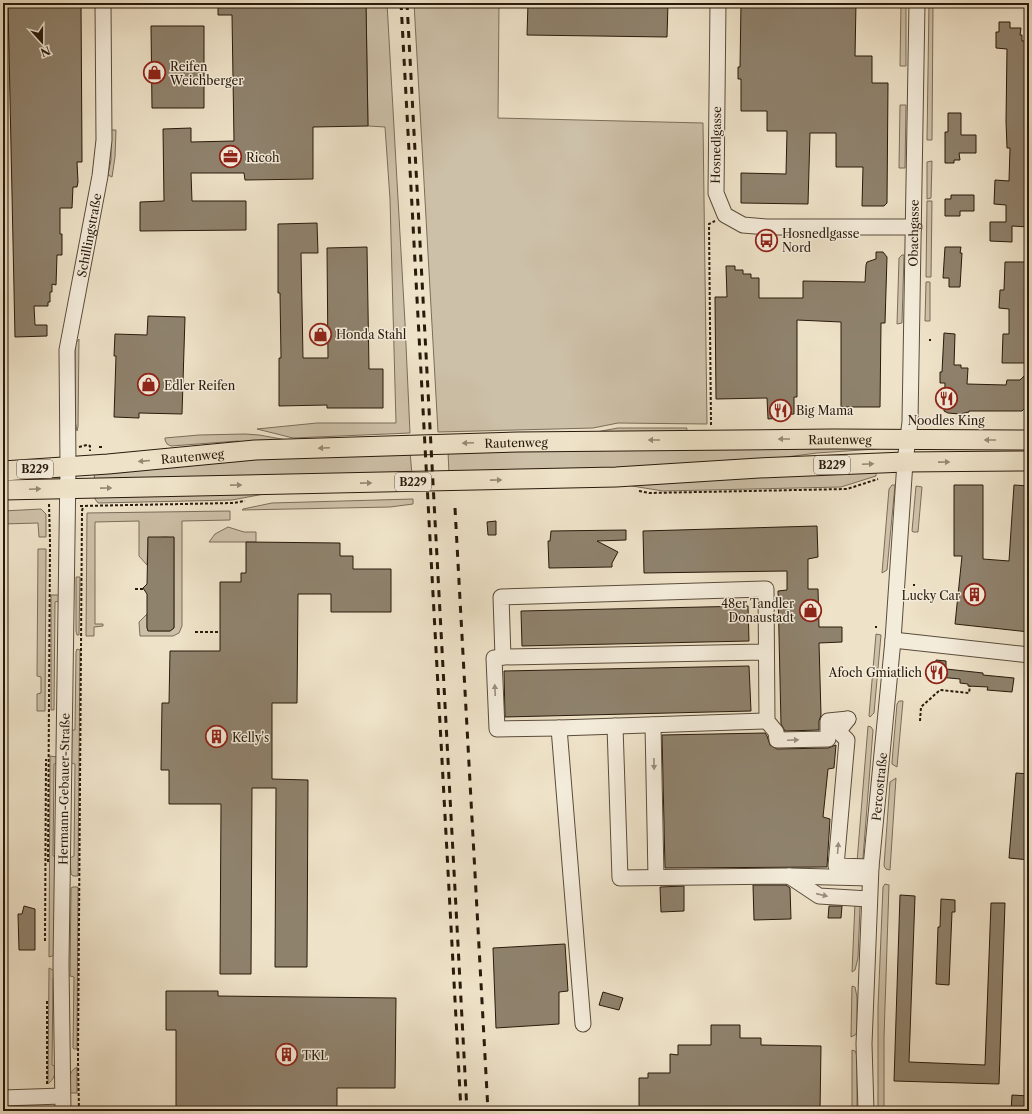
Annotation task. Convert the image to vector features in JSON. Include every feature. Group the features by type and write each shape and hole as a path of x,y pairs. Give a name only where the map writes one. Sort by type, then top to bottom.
{"main road":[{"name":"Rautenweg","path":"3,471 68,467 255,450 518,442 832,438 907,440 1029,440"},
{"name":"Rautenweg","path":"3,490 616,477 759,468 905,462 1029,461"}],"street":[{"name":"Schillingstraße","path":"68,467 67,350 100,176 104,140 103,3"},
{"name":"Hosnedlgasse","path":"718,3 716,193 725,215 743,225 766,227 914,227"},
{"name":"Obachgasse","path":"905,462 910,414 917,3"},
{"name":"Percostraße","path":"866,1111 864,1044 869,898 893,640 905,462"},
{"name":"Hermann-Gebauer-Straße","path":"62,1104 62,941 68,467"},
{"path":"503,657 501,597 766,590 767,721 776,732 776,740 828,739 828,721 848,719 841,728 840,733 847,740 836,866 871,873"},
{"path":"893,640 1029,656"},
{"path":"766,652 494,658 497,729 767,721"},
{"path":"653,725 656,877"},
{"path":"615,726 620,878 789,876 871,873"},
{"path":"559,728 583,1024"},
{"path":"789,876 819,896 869,898"},
{"path":"3,1098 62,1104"}],"path":[{"path":"711,426 709,224 714,222"},
{"path":"83,446 90,446 90,451"},
{"path":"46,759 46,940 49,504 53,507"},
{"path":"79,1111 78,1060 83,506"},
{"path":"135,589 144,589"},
{"path":"195,632 220,632"},
{"path":"920,720 921,707 940,690 969,693 970,686"},
{"path":"47,994 47,1086"}],"shaded area":[{"path":"366,3 387,3 410,433 293,438 257,429 317,423 396,423 390,199 385,127 368,126"},
{"path":"414,3 499,3 498,118 703,123 707,424 618,423 593,428 438,432"},
{"path":"901,3 906,3 906,66 900,66"},
{"path":"929,3 933,3 932,140 927,140"},
{"path":"900,105 906,105 905,168 899,168"},
{"path":"112,130 116,130 115,157 112,177 108,175 111,160"},
{"path":"932,161 931,198 927,199 927,162"},
{"path":"927,201 932,201 931,277 926,277"},
{"path":"904,255 902,323 897,324 899,258"},
{"path":"926,282 930,282 930,321 925,321"},
{"path":"79,339 77,431 75,421 75,344"},
{"path":"618,428 687,428 686,434 595,433"},
{"path":"245,434 287,440 248,444 238,441 171,446 167,444 165,440 165,438 199,435"},
{"path":"876,444 876,449 817,453 724,465 449,474 448,451"},
{"path":"410,452 412,475 95,483 94,473 203,461"},
{"path":"876,470 876,476 841,487 663,491 626,485"},
{"path":"892,485 895,485 887,570 882,573 889,489"},
{"path":"916,486 922,487 918,532 913,532 912,531"},
{"path":"95,494 264,494 232,500 98,503 95,499"},
{"path":"413,499 413,504 390,507 242,510 272,503"},
{"path":"41,509 46,514 46,537 39,537 38,523 3,524 3,511"},
{"path":"230,511 230,520 182,521 182,626 179,633 173,636 140,636 139,622 147,614 147,628 150,631 170,631 174,628 174,538 148,538 147,565 139,556 139,521 95,522 95,624 103,624 103,626 94,627 94,636 86,636 87,513"},
{"path":"228,527 244,532 256,532 256,542 209,542 215,534"},
{"path":"38,549 46,549 45,711 37,711 37,694 41,693 41,677 37,676"},
{"path":"76,577 80,577 79,635 77,635 76,631"},
{"path":"51,595 59,595 59,601 55,602 54,710 51,710"},
{"path":"876,634 881,635 874,713 870,717 869,716"},
{"path":"77,649 80,650 78,876 73,876 71,874 70,858 74,856 75,764 71,763 71,730 75,730"},
{"path":"899,701 903,701 897,767 892,764 892,762 897,704"},
{"path":"868,726 873,730 863,858 857,862"},
{"path":"50,756 57,757 58,763 54,764 53,856 56,856 55,955 49,957"},
{"path":"896,778 890,870 886,869 884,866 890,782"},
{"path":"885,884 889,885 884,1038 884,1111 878,1111 878,1008 883,887"},
{"path":"78,887 77,1049 73,1048 74,977 70,976 71,888"},
{"path":"855,903 860,907 858,958 855,970 852,972"},
{"path":"49,968 55,971 55,977 53,978 52,1065 55,1066 55,1071 54,1076 48,1084"},
{"path":"852,986 855,987 857,997 857,1032 851,1037"},
{"path":"852,1050 855,1051 857,1055 857,1111 852,1111"},
{"path":"77,1067 77,1093 69,1093 70,1075"}],"building":[{"path":"8,3 81,3 82,162 77,162 78,182 77,187 73,187 72,208 60,208 62,255 57,255 56,285 52,284 52,292 50,292 50,302 48,302 48,306 34,306 35,325 47,325 47,336 15,337"},
{"path":"218,3 366,3 368,126 313,127 313,179 245,180 244,173 191,173 192,201 246,201 246,230 140,231 140,202 164,201 163,129 191,128 191,142 234,141 232,15 218,15"},
{"path":"528,3 668,3 667,37 527,35"},
{"path":"741,3 856,3 855,56 872,56 872,83 888,83 887,203 884,206 862,206 863,167 836,167 836,133 810,133 808,204 741,203 741,173 786,174 787,131 767,131 767,111 741,111 741,79 738,79 738,67 740,67"},
{"path":"999,22 1010,22 1010,28 1021,28 1020,35 1022,35 1022,41 1029,41 1029,179 1026,179 1026,209 1029,209 1029,227 1012,226 1012,242 990,241 990,222 1006,222 1006,205 994,204 995,180 1009,181 1010,148 1007,148 1006,121 1007,49 996,48 996,32 999,32"},
{"path":"151,26 204,26 204,108 152,108"},
{"path":"948,113 961,113 961,135 976,135 976,153 959,153 960,160 954,160 954,163 945,163 945,132 948,132"},
{"path":"951,195 974,195 974,211 960,211 960,216 945,216 945,199 951,199"},
{"path":"317,223 318,253 301,253 303,358 328,358 327,248 367,247 369,369 383,369 383,408 327,408 327,405 279,406 279,358 281,358 280,293 278,293 278,224"},
{"path":"945,247 961,247 960,287 949,287 949,278 943,278"},
{"path":"876,252 883,252 887,257 885,323 881,323 880,407 841,407 841,322 797,320 797,397 794,397 794,414 779,415 779,418 768,419 767,398 716,399 715,297 727,297 726,266 735,266 735,270 743,270 743,274 751,274 751,278 759,278 759,298 803,298 803,281 865,282 867,262 876,259"},
{"path":"1005,262 1029,262 1028,363 1002,363 1003,334 1009,334 1009,309 999,308 1000,290 1004,290"},
{"name":"Edler Reifen","path":"148,316 185,317 182,414 139,413 139,418 114,417 116,356 114,356 115,334 147,335"},
{"path":"944,333 955,334 954,365 961,365 961,368 968,368 967,384 1006,385 1007,380 1020,380 1029,371 1029,400 1027,400 1026,407 1022,411 969,411 960,414 948,413 944,411 945,383 940,383 940,372 942,372"},
{"path":"954,485 983,485 983,559 1009,561 1014,485 1029,486 1029,632 955,624 962,556 954,556"},
{"path":"496,521 496,535 488,535 487,522"},
{"path":"817,526 818,557 808,559 808,589 818,589 819,627 842,627 842,642 819,643 821,715 819,730 785,731 781,724 778,591 787,590 787,571 644,573 643,531"},
{"path":"626,530 626,540 597,541 618,552 612,563 612,567 549,568 548,541 550,541 551,531"},
{"path":"148,537 174,537 174,628 170,631 148,631 147,628 147,594 143,588 147,584"},
{"name":"Kelly's","path":"246,542 340,543 340,556 353,556 353,569 391,569 391,612 331,612 331,594 298,594 297,703 272,703 272,779 308,780 307,967 275,967 276,788 252,788 251,974 220,974 221,804 169,804 169,770 161,770 162,703 169,703 170,651 220,651 220,582 241,582 241,573 246,573"},
{"path":"748,606 749,641 522,646 521,611"},
{"path":"936,660 946,661 946,669 1014,678 1012,692 987,690 988,687 968,686 968,684 960,683 960,679 928,676 929,666 935,667"},
{"path":"749,666 751,711 505,717 504,671"},
{"path":"765,733 770,745 777,749 828,748 836,745 834,768 828,769 823,817 830,819 827,867 665,868 662,735"},
{"path":"1016,773 1029,774 1029,860 1009,858"},
{"path":"753,885 786,885 790,888 791,919 754,920"},
{"path":"684,886 684,911 661,912 660,887"},
{"path":"900,895 915,896 909,1062 985,1065 991,903 1005,903 999,1084 894,1081"},
{"path":"941,899 955,900 955,912 952,912 949,985 936,984 938,927 940,927"},
{"path":"24,906 35,909 35,950 19,950 18,914 22,914"},
{"path":"829,906 842,906 841,918 828,918"},
{"path":"565,944 568,991 559,992 559,1024 496,1028 493,948"},
{"name":"TKL","path":"166,991 218,991 218,996 396,998 395,1088 337,1088 337,1111 176,1111 176,1030 166,1030"},
{"path":"603,992 623,998 619,1010 599,1005"},
{"path":"711,1025 740,1025 740,1038 761,1038 761,1045 821,1046 820,1111 639,1111 639,1078 648,1078 648,1073 670,1073 670,1054 678,1055 678,1045 711,1045"},
{"path":"1012,1095 1029,1096 1029,1111 1011,1111"}],"railway":[{"path":"401,3 461,1111"},
{"path":"407,3 467,1111"},
{"path":"455,508 488,1111"}],"place":[{"name":"Reifen Weichberger","path":"155,73"},
{"name":"Ricoh","path":"230,157"},
{"name":"Hosnedlgasse Nord","path":"767,240"},
{"name":"Honda Stahl","path":"321,334"},
{"name":"Edler Reifen","path":"149,385"},
{"name":"Noodles King","path":"946,399"},
{"name":"Big Mama","path":"781,410"},
{"name":"Lucky Car","path":"975,595"},
{"name":"48er Tandler Donaustadt","path":"810,610"},
{"name":"Afoch Gmiatlich","path":"937,672"},
{"name":"Kelly's","path":"217,737"},
{"name":"TKL","path":"286,1055"}]}
